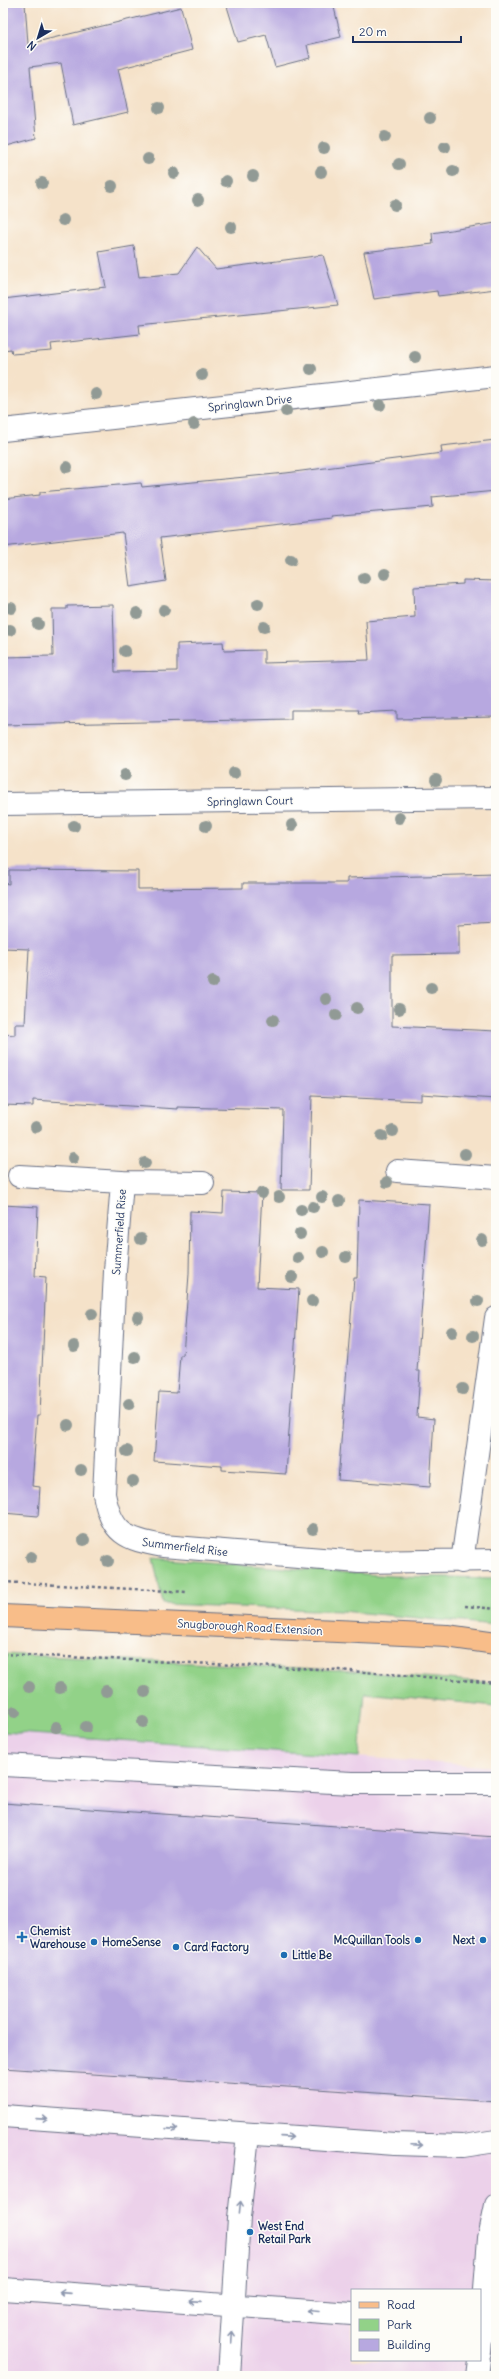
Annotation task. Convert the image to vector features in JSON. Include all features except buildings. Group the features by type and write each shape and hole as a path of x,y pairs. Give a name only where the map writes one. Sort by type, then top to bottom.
{"main road":[{"name":"Snugborough Road Extension","path":"3,1616 447,1636 496,1643"}],"street":[{"name":"Springlawn Drive","path":"3,430 496,376"},
{"name":"Springlawn Court","path":"3,804 496,798"},
{"path":"397,1171 496,1178"},
{"name":"Summerfield Rise","path":"19,1176 122,1182 203,1184"},
{"name":"Summerfield Rise","path":"122,1182 115,1271 104,1494 109,1517 122,1532 138,1541 163,1546 359,1562 462,1562 496,1560"},
{"path":"462,1562 496,1318"},
{"path":"3,1765 352,1783 496,1783"},
{"path":"3,2116 395,2144 463,2146 496,2141"},
{"path":"229,2376 239,2218 248,2134"},
{"path":"481,2338 496,2205"},
{"path":"3,2289 234,2304 351,2314"},
{"path":"477,2376 479,2361"}],"path":[{"path":"3,1654 340,1670 496,1683"}],"shaded area":[{"path":"3,1732 496,1767 496,2376 3,2376"}],"green space":[{"path":"153,1558 392,1576 496,1578 496,1625 341,1611 163,1604"},
{"path":"3,1654 340,1670 496,1683 496,1706 365,1693 359,1757 3,1732"}],"place":[{"name":"Chemist Warehouse","path":"22,1937"},
{"name":"McQuillan Tools","path":"418,1940"},
{"name":"Next","path":"483,1940"},
{"name":"HomeSense","path":"94,1942"},
{"name":"Card Factory","path":"176,1947"},
{"name":"Little Be","path":"284,1955"},
{"name":"West End Retail Park","path":"250,2232"}]}
